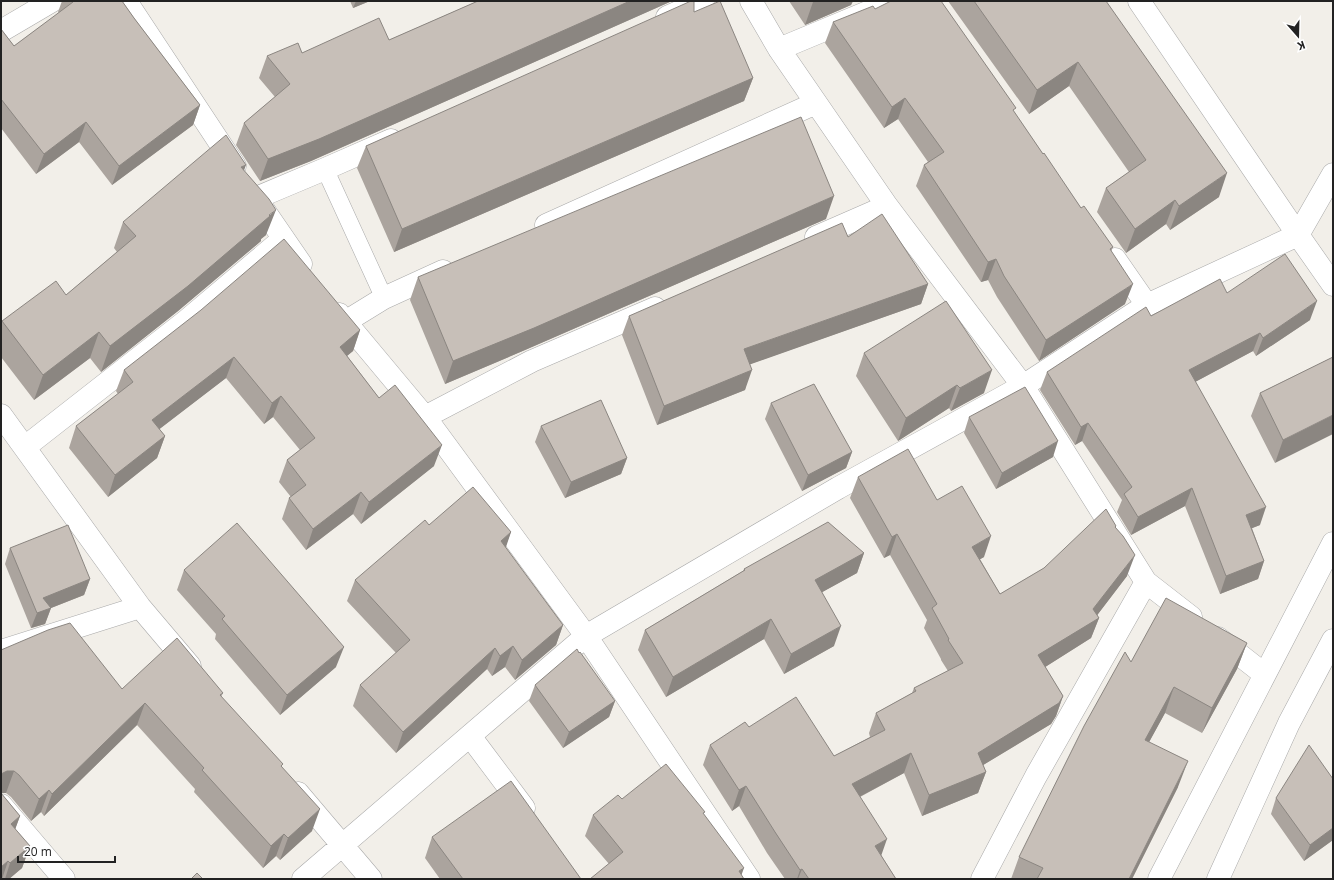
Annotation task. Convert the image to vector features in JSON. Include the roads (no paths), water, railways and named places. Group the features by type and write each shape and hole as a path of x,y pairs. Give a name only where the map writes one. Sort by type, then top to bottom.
{"street":[{"path":"1,31 52,1"},
{"path":"126,1 283,239 314,280"},
{"path":"652,24 703,1"},
{"path":"751,1 779,49 887,206 1023,386 1146,582 1264,674"},
{"path":"779,49 894,1"},
{"path":"1139,1 1333,285"},
{"path":"528,233 816,102"},
{"path":"256,198 412,130"},
{"path":"304,879 586,636 838,488 1023,386 1148,305 1298,235 1333,174"},
{"path":"800,244 887,206"},
{"path":"25,447 186,321 283,239"},
{"path":"1102,240 1148,305"},
{"path":"345,322 384,298 463,262"},
{"path":"327,298 345,322 425,417 586,636 749,879"},
{"path":"425,417 532,361 670,301"},
{"path":"1,415 140,607 201,678"},
{"path":"1159,879 1333,543"},
{"path":"982,879 1036,776 1146,582"},
{"path":"1,651 140,607"},
{"path":"1218,879 1289,723 1333,640"},
{"path":"470,736 536,823"},
{"path":"287,780 371,879"},
{"path":"1,805 64,879"}],"lane":[{"path":"325,169 384,298"}]}
